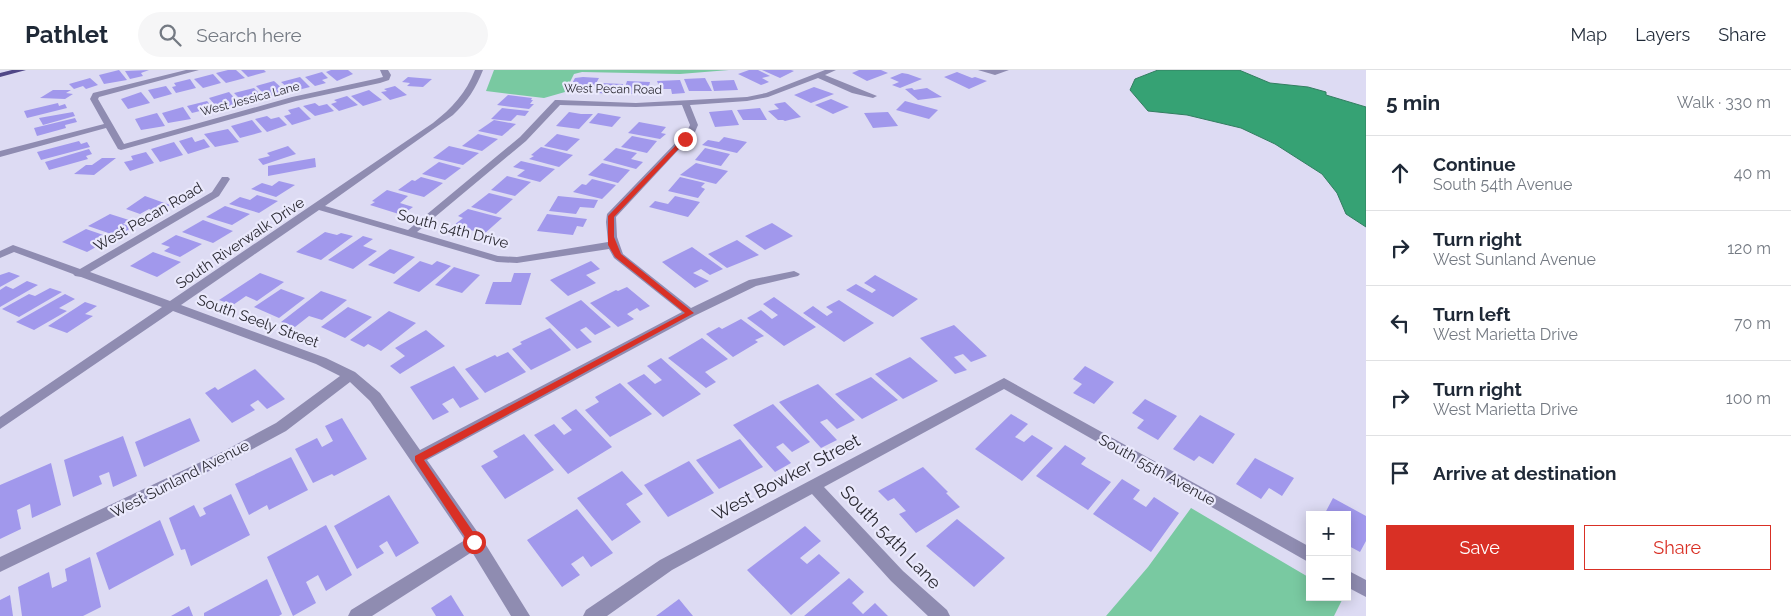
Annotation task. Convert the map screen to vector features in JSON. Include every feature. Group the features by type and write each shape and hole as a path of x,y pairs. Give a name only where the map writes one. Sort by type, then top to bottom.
{"main road":[{"path":"0,75 22,70"}],"street":[{"path":"0,154 108,125 94,99 96,95 195,70"},
{"name":"South Riverwalk Drive","path":"0,424 454,112 469,93 479,70"},
{"name":"West Pecan Road","path":"409,234 523,138 558,102 636,105 756,98 832,70"},
{"path":"982,70 995,73 1005,70"},
{"name":"West Jessica Lane","path":"108,125 121,147 385,74"},
{"path":"818,75 855,91 874,96"},
{"path":"685,103 694,125 691,132 611,216 612,245 618,256 690,313"},
{"name":"West Pecan Road","path":"79,274 216,194 225,179"},
{"name":"South 54th Drive","path":"318,207 498,259 518,260 612,245"},
{"name":"South Seely Street","path":"0,255 13,248 79,274 321,361 350,375 375,397 474,542 520,616"},
{"path":"418,458 690,313 753,283 794,274"},
{"name":"West Sunland Avenue","path":"0,565 229,455 281,427 350,375"},
{"name":"West Bowker Street","path":"592,616 666,565 1004,383"},
{"name":"South 55th Avenue","path":"1004,383 1306,554"},
{"name":"South 54th Lane","path":"813,485 897,576 940,616"},
{"path":"357,616 474,542"},
{"path":"1351,580 1366,589"}],"shaded area":[{"path":"494,70 729,70 680,74 582,72 574,74 565,92 544,98 486,91"},
{"path":"1158,70 1239,70 1270,83 1308,87 1326,92 1326,95 1366,107 1366,227 1346,214 1337,193 1322,174 1275,144 1241,128 1187,115 1148,111 1130,90 1135,79"},
{"path":"1191,508 1306,576 1306,601 1342,601 1334,616 1106,616 1148,567"}],"building":[{"path":"119,70 127,80 104,84 99,75"},
{"path":"149,70 141,73 143,76 130,79 125,71"},
{"path":"236,70 245,78 226,83 216,73"},
{"path":"241,70 264,70 266,72 248,77"},
{"path":"331,70 348,70 353,74 337,81 326,72"},
{"path":"749,70 758,70 770,76 762,78 769,82 761,85 738,74"},
{"path":"762,70 791,70 794,71 780,78"},
{"path":"859,70 881,70 888,73 867,81 852,73"},
{"path":"322,72 328,78 322,80 326,83 315,86 305,77"},
{"path":"957,72 987,81 969,89 944,77"},
{"path":"902,73 922,79 900,88 892,85 899,82 890,78"},
{"path":"213,74 221,83 203,88 194,79"},
{"path":"300,77 310,87 298,90 295,86 288,88 281,82"},
{"path":"408,77 432,79 423,87 407,86 410,83 402,82"},
{"path":"90,78 98,85 86,89 83,86 74,89 69,84"},
{"path":"575,78 599,78 594,87 583,87 581,92 568,91"},
{"path":"705,78 712,91 689,91 684,79"},
{"path":"190,79 196,88 176,93 172,87 176,86 174,83"},
{"path":"680,80 685,93 672,94 671,89 660,89 657,81"},
{"path":"734,80 738,90 714,91 711,81"},
{"path":"274,81 285,91 268,98 256,86"},
{"path":"627,81 650,82 647,94 623,94"},
{"path":"600,83 623,84 619,94 595,93"},
{"path":"166,86 172,94 154,99 148,90"},
{"path":"395,86 407,95 390,100 381,92 387,91 384,89"},
{"path":"814,87 834,94 811,103 794,95"},
{"path":"254,88 264,98 252,102 249,98 241,100 234,93"},
{"path":"912,88 914,90 927,88 942,97 918,100 905,89"},
{"path":"53,90 71,90 66,93 73,94 65,99 40,98"},
{"path":"369,90 382,100 363,106 351,96"},
{"path":"141,92 150,103 128,109 121,99"},
{"path":"229,92 239,103 220,111 209,98"},
{"path":"508,95 532,98 531,100 533,100 530,104 534,104 529,109 497,105"},
{"path":"347,96 358,105 339,111 331,104 337,102 334,100"},
{"path":"831,99 849,107 833,114 815,105"},
{"path":"207,101 217,112 204,115 200,111 192,113 187,106"},
{"path":"905,101 938,110 929,119 896,110"},
{"path":"785,102 801,117 785,121 778,120 768,111 779,109 774,104"},
{"path":"58,103 59,106 65,104 67,108 27,118 24,111"},
{"path":"315,103 319,106 327,104 334,111 315,116 303,106"},
{"path":"183,107 191,119 168,123 162,113"},
{"path":"299,107 311,119 292,125 284,116 291,114 288,110"},
{"path":"502,108 529,111 525,116 517,115 511,121 491,119"},
{"path":"760,108 767,120 743,120 737,110"},
{"path":"732,110 739,125 715,127 709,112"},
{"path":"73,112 75,116 43,125 39,118"},
{"path":"569,112 593,114 579,129 556,126"},
{"path":"888,112 898,126 873,128 864,113"},
{"path":"157,113 165,126 141,130 135,119"},
{"path":"598,113 621,117 612,127 589,123"},
{"path":"267,116 271,119 279,117 287,125 267,132 255,119"},
{"path":"75,118 77,122 65,125 66,128 37,136 34,128"},
{"path":"252,120 262,132 240,138 231,126"},
{"path":"494,120 516,124 502,136 478,131"},
{"path":"639,122 666,127 661,133 666,134 660,139 628,133"},
{"path":"228,129 239,142 215,147 204,134"},
{"path":"478,134 498,139 482,151 462,146"},
{"path":"557,134 580,139 567,151 544,146"},
{"path":"632,136 657,141 647,153 621,147"},
{"path":"192,137 195,142 204,139 210,147 188,154 179,141"},
{"path":"724,137 747,142 737,153 702,145 708,140 719,142"},
{"path":"79,141 81,144 87,142 90,147 41,160 37,152"},
{"path":"174,142 183,155 160,162 151,149"},
{"path":"288,146 296,154 263,165 258,159 270,156 267,153"},
{"path":"449,146 479,153 463,165 433,158"},
{"path":"541,147 573,155 559,167 529,159"},
{"path":"616,148 637,153 631,159 643,162 636,169 603,160"},
{"path":"705,148 730,154 721,166 695,160"},
{"path":"89,149 92,154 86,156 88,159 49,170 45,162"},
{"path":"146,152 154,163 130,171 124,162 133,160 131,156"},
{"path":"102,158 116,158 94,175 74,174 86,165 92,165"},
{"path":"315,158 316,167 268,176 268,166"},
{"path":"521,161 555,169 540,182 517,176 525,170 513,167"},
{"path":"439,162 461,168 445,180 422,174"},
{"path":"602,163 630,170 618,183 588,175"},
{"path":"696,163 728,171 716,184 680,175"},
{"path":"507,176 531,182 515,196 491,190"},
{"path":"421,177 443,183 424,197 398,190 412,180 415,181"},
{"path":"680,177 705,183 701,187 705,189 698,198 668,191"},
{"path":"592,179 616,185 602,199 573,192 582,184 586,185"},
{"path":"279,181 295,185 276,197 251,189 262,183 272,186"},
{"path":"387,190 408,196 400,203 413,207 402,215 370,205 375,202 372,201"},
{"path":"489,193 513,199 496,214 471,207"},
{"path":"257,195 278,201 259,213 229,204 240,197 250,200"},
{"path":"145,196 170,205 157,212 149,209 140,214 126,209"},
{"path":"558,196 598,200 594,208 580,207 576,214 549,211"},
{"path":"675,196 700,202 688,217 649,207 655,201 668,204"},
{"path":"225,206 250,214 232,225 206,217"},
{"path":"468,209 502,218 484,234 454,225 463,218 458,216"},
{"path":"110,214 129,220 123,224 133,227 117,236 88,226"},
{"path":"547,214 587,219 583,227 577,226 573,235 537,231"},
{"path":"203,220 233,231 213,243 182,232"},
{"path":"772,223 793,236 765,250 745,236"},
{"path":"86,229 112,238 87,252 62,242"},
{"path":"325,232 353,236 321,260 296,252"},
{"path":"176,235 202,244 180,257 164,251 170,247 161,244"},
{"path":"363,236 373,239 363,246 377,251 353,269 328,260"},
{"path":"737,240 759,255 727,268 708,254"},
{"path":"692,247 723,269 710,275 701,269 693,273 709,281 695,288 662,262"},
{"path":"390,249 415,257 394,274 368,265"},
{"path":"153,252 181,262 157,277 130,266"},
{"path":"420,261 432,265 437,261 451,266 419,292 393,283"},
{"path":"591,261 600,269 586,275 596,283 568,296 550,280"},
{"path":"454,267 480,275 462,293 435,285"},
{"path":"9,272 20,276 0,287 0,275"},
{"path":"260,273 284,282 257,301 246,296 233,305 219,300"},
{"path":"514,273 531,273 521,305 485,304 493,282 511,282"},
{"path":"875,275 918,299 893,317 846,290 856,284 872,293 876,290 864,283"},
{"path":"27,281 38,285 0,307 0,290 6,286 13,289"},
{"path":"627,287 650,306 640,311 637,308 627,314 634,319 618,327 590,303 616,290"},
{"path":"50,288 62,292 19,317 2,309 29,294 35,296"},
{"path":"281,289 305,298 279,318 254,307"},
{"path":"321,291 347,300 322,320 309,316 295,327 281,322"},
{"path":"65,294 75,299 59,308 67,311 34,330 16,322"},
{"path":"774,297 816,327 784,346 747,318 761,310 772,319 778,315 763,304"},
{"path":"581,300 611,327 595,335 586,327 580,330 592,342 577,349 545,318"},
{"path":"839,300 874,323 844,342 803,313 813,306 827,316 833,312 826,307"},
{"path":"85,302 97,306 85,314 93,316 67,333 48,326"},
{"path":"348,307 372,317 345,338 321,327"},
{"path":"389,311 416,323 381,351 368,344 364,347 350,340"},
{"path":"741,319 764,336 755,340 758,342 733,357 706,334 719,327 722,329"},
{"path":"954,325 987,356 971,362 963,354 954,357 967,370 955,374 920,338"},
{"path":"550,328 571,350 531,370 512,349 522,344 520,342"},
{"path":"426,330 445,346 400,374 390,366 405,356 395,348"},
{"path":"702,338 728,359 705,372 716,382 706,388 668,358"},
{"path":"508,352 526,372 485,393 465,369 495,355 497,357"},
{"path":"910,357 938,381 903,399 875,374"},
{"path":"661,358 701,394 663,417 627,383 644,374 655,384 662,380 647,366"},
{"path":"454,366 479,399 460,408 453,398 442,404 449,412 433,420 410,387"},
{"path":"1085,366 1114,382 1094,404 1073,393 1082,384 1073,379"},
{"path":"255,369 285,399 267,409 258,400 250,405 255,410 232,423 205,393 215,387 218,390"},
{"path":"871,377 898,400 862,419 835,394"},
{"path":"620,383 652,414 610,437 585,410 599,402 595,397"},
{"path":"818,384 855,420 837,429 827,419 820,422 837,440 821,448 779,402"},
{"path":"1145,399 1177,416 1158,440 1137,428 1144,420 1132,413"},
{"path":"773,404 810,442 792,452 783,443 776,447 791,463 775,472 733,425"},
{"path":"576,409 612,447 568,474 534,435 554,424 564,435 572,430 561,418"},
{"path":"1011,414 1028,424 1015,437 1024,442 1032,435 1053,448 1022,481 975,449"},
{"path":"1200,415 1235,434 1213,464 1199,456 1194,461 1173,449"},
{"path":"190,418 200,441 144,467 135,442"},
{"path":"342,418 367,459 334,476 332,474 313,483 295,449 317,438 322,447 333,441 325,426"},
{"path":"524,434 554,470 505,499 481,466 498,457 493,451"},
{"path":"123,436 137,476 113,487 109,472 99,476 102,484 73,497 64,460"},
{"path":"740,439 763,467 719,489 696,460"},
{"path":"1065,445 1086,458 1081,464 1111,482 1088,510 1036,476"},
{"path":"291,457 308,490 269,510 267,505 249,515 235,484"},
{"path":"1255,458 1294,478 1282,496 1269,488 1261,499 1236,484"},
{"path":"689,461 714,493 668,517 644,485"},
{"path":"51,463 61,505 32,518 30,504 17,510 21,529 0,539 0,485"},
{"path":"923,467 960,507 916,533 899,514 906,511 894,498 888,501 878,491"},
{"path":"622,471 643,494 626,504 641,522 612,541 577,498"},
{"path":"1122,479 1140,490 1133,499 1146,507 1154,497 1179,513 1151,552 1093,514"},
{"path":"231,494 250,535 191,566 185,549 181,550 169,518 194,505 200,517 206,514 203,508"},
{"path":"389,495 419,543 396,557 387,541 379,546 384,553 357,569 334,526"},
{"path":"1333,498 1366,516 1366,541 1360,552 1351,547 1351,511 1326,511"},
{"path":"577,509 613,553 591,567 583,556 571,564 580,575 562,587 527,540"},
{"path":"957,519 1005,558 974,587 926,546"},
{"path":"160,520 174,555 109,590 96,553"},
{"path":"326,525 352,575 326,591 318,575 306,582 316,603 293,616 267,557"},
{"path":"805,526 821,541 800,558 807,564 819,554 840,573 791,615 747,570"},
{"path":"90,557 101,607 83,616 22,616 18,587 49,572 52,588 67,581 65,569"},
{"path":"849,578 864,592 852,603 863,614 875,603 888,616 804,616"},
{"path":"267,579 282,614 279,616 204,616 204,613"},
{"path":"10,595 13,616 0,616 0,600"},
{"path":"451,595 464,616 436,616 431,608"},
{"path":"679,599 693,616 656,616"},
{"path":"189,606 193,616 171,616"}],"route":[{"path":"474,542 418,458 690,313 618,256 610,237 611,216 685,139"}]}
